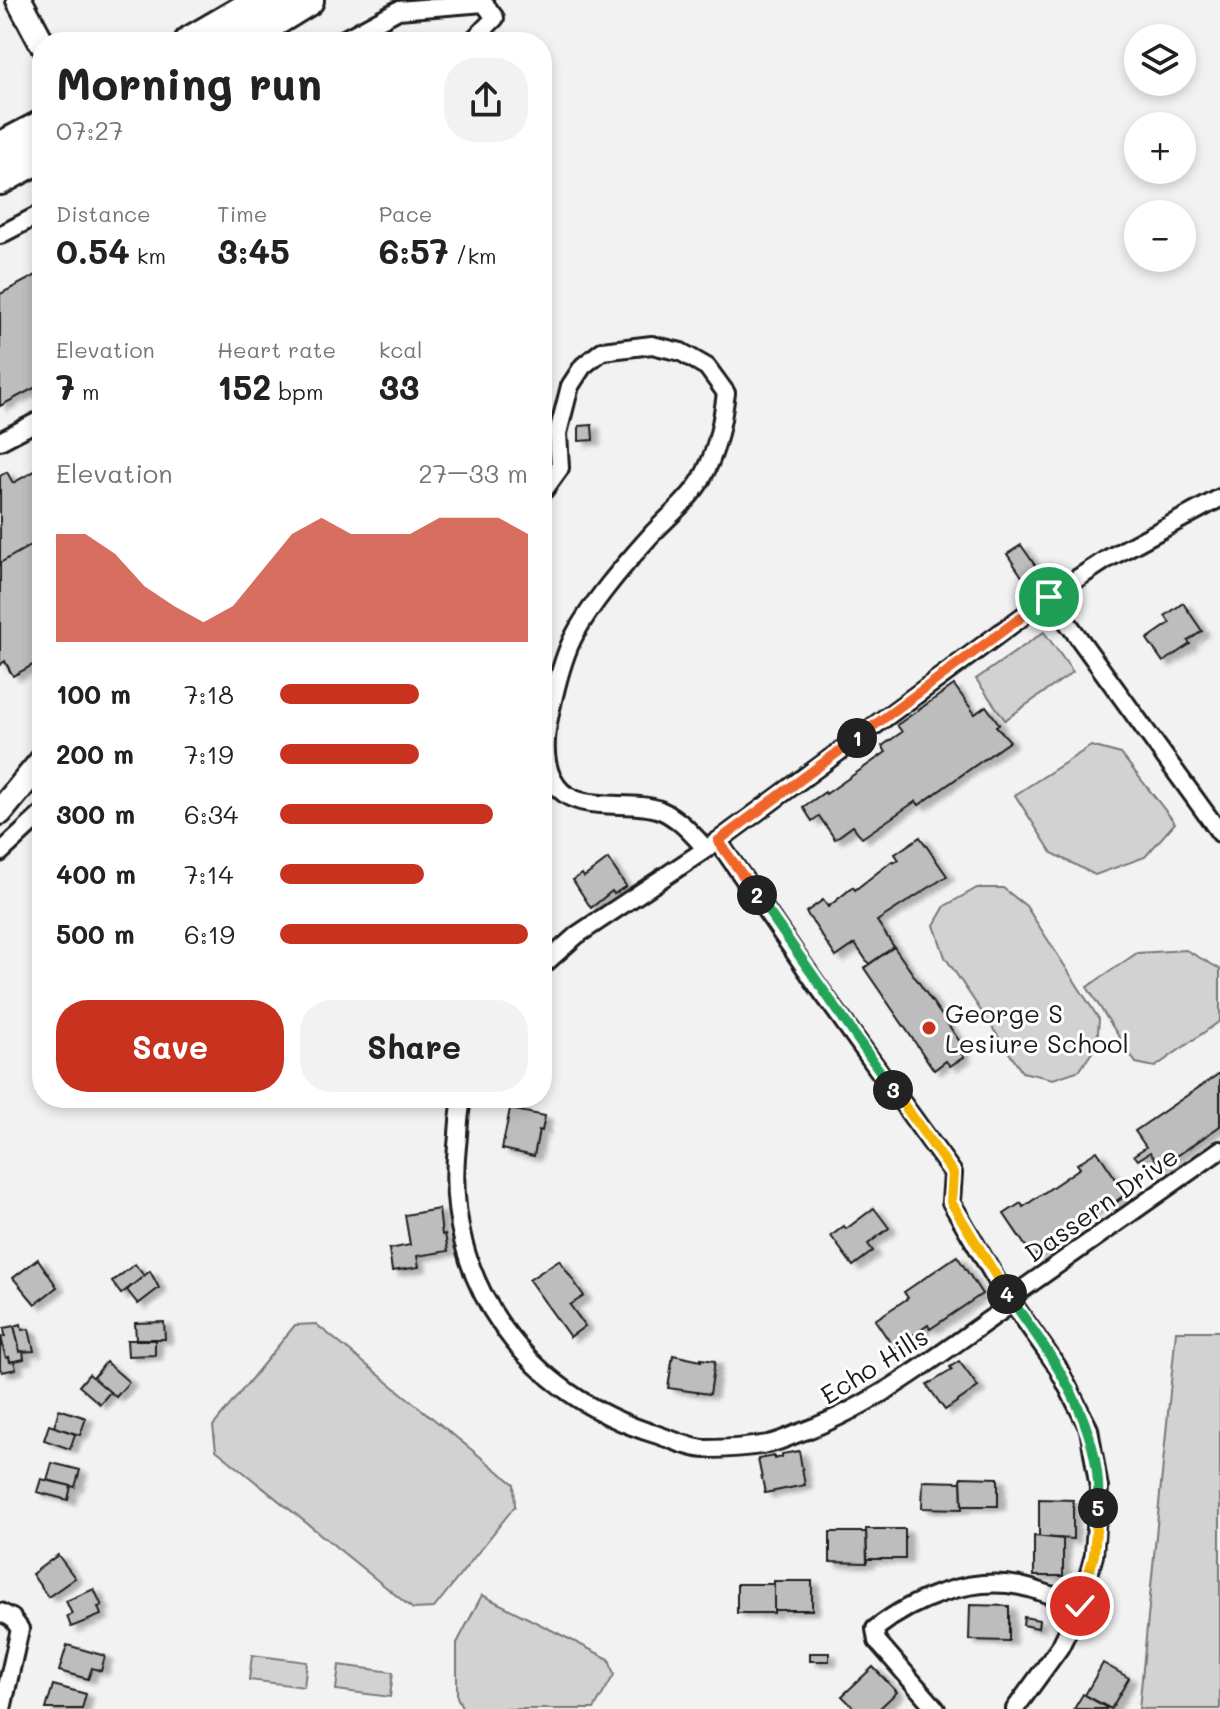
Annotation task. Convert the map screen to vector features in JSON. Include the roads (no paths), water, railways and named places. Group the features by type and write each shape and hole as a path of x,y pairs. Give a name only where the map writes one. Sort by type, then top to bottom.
{"highway":[{"path":"207,32 262,0"},
{"path":"256,32 308,0"},
{"path":"0,148 32,131"},
{"path":"0,179 32,161"}],"street":[{"path":"19,0 36,32"},
{"path":"357,32 398,10 484,3 495,18 481,32"},
{"path":"0,235 32,218"},
{"name":"Dassern Drive","path":"552,479 560,468 558,433 570,386 583,366 602,351 652,345 681,352 707,367 726,393 720,434 701,481 620,569 572,639 552,704"},
{"path":"0,441 32,424"},
{"path":"552,957 577,935 712,845 1049,597 1107,559 1220,498"},
{"path":"1049,597 1220,833"},
{"path":"0,812 32,773"},
{"name":"Dassern Drive","path":"552,774 557,787 575,799 660,810 712,845 953,1173 951,1202 997,1281 1057,1366 1089,1429 1099,1488 1094,1555 1080,1606 1060,1647 1015,1709"},
{"path":"0,853 32,823"},
{"name":"Echo Hills","path":"462,1108 454,1171 458,1230 470,1266 496,1320 540,1370 585,1404 631,1427 705,1449 770,1443 819,1427 864,1404 1011,1300"},
{"name":"Dassern Drive","path":"1011,1300 1220,1150"},
{"path":"936,1709 877,1641 875,1629 899,1611 942,1593 989,1583 1021,1586 1080,1606"},
{"path":"0,1612 12,1618 20,1629 2,1709"}],"place":[{"name":"George S Lesiure School","path":"929,1028"}]}
